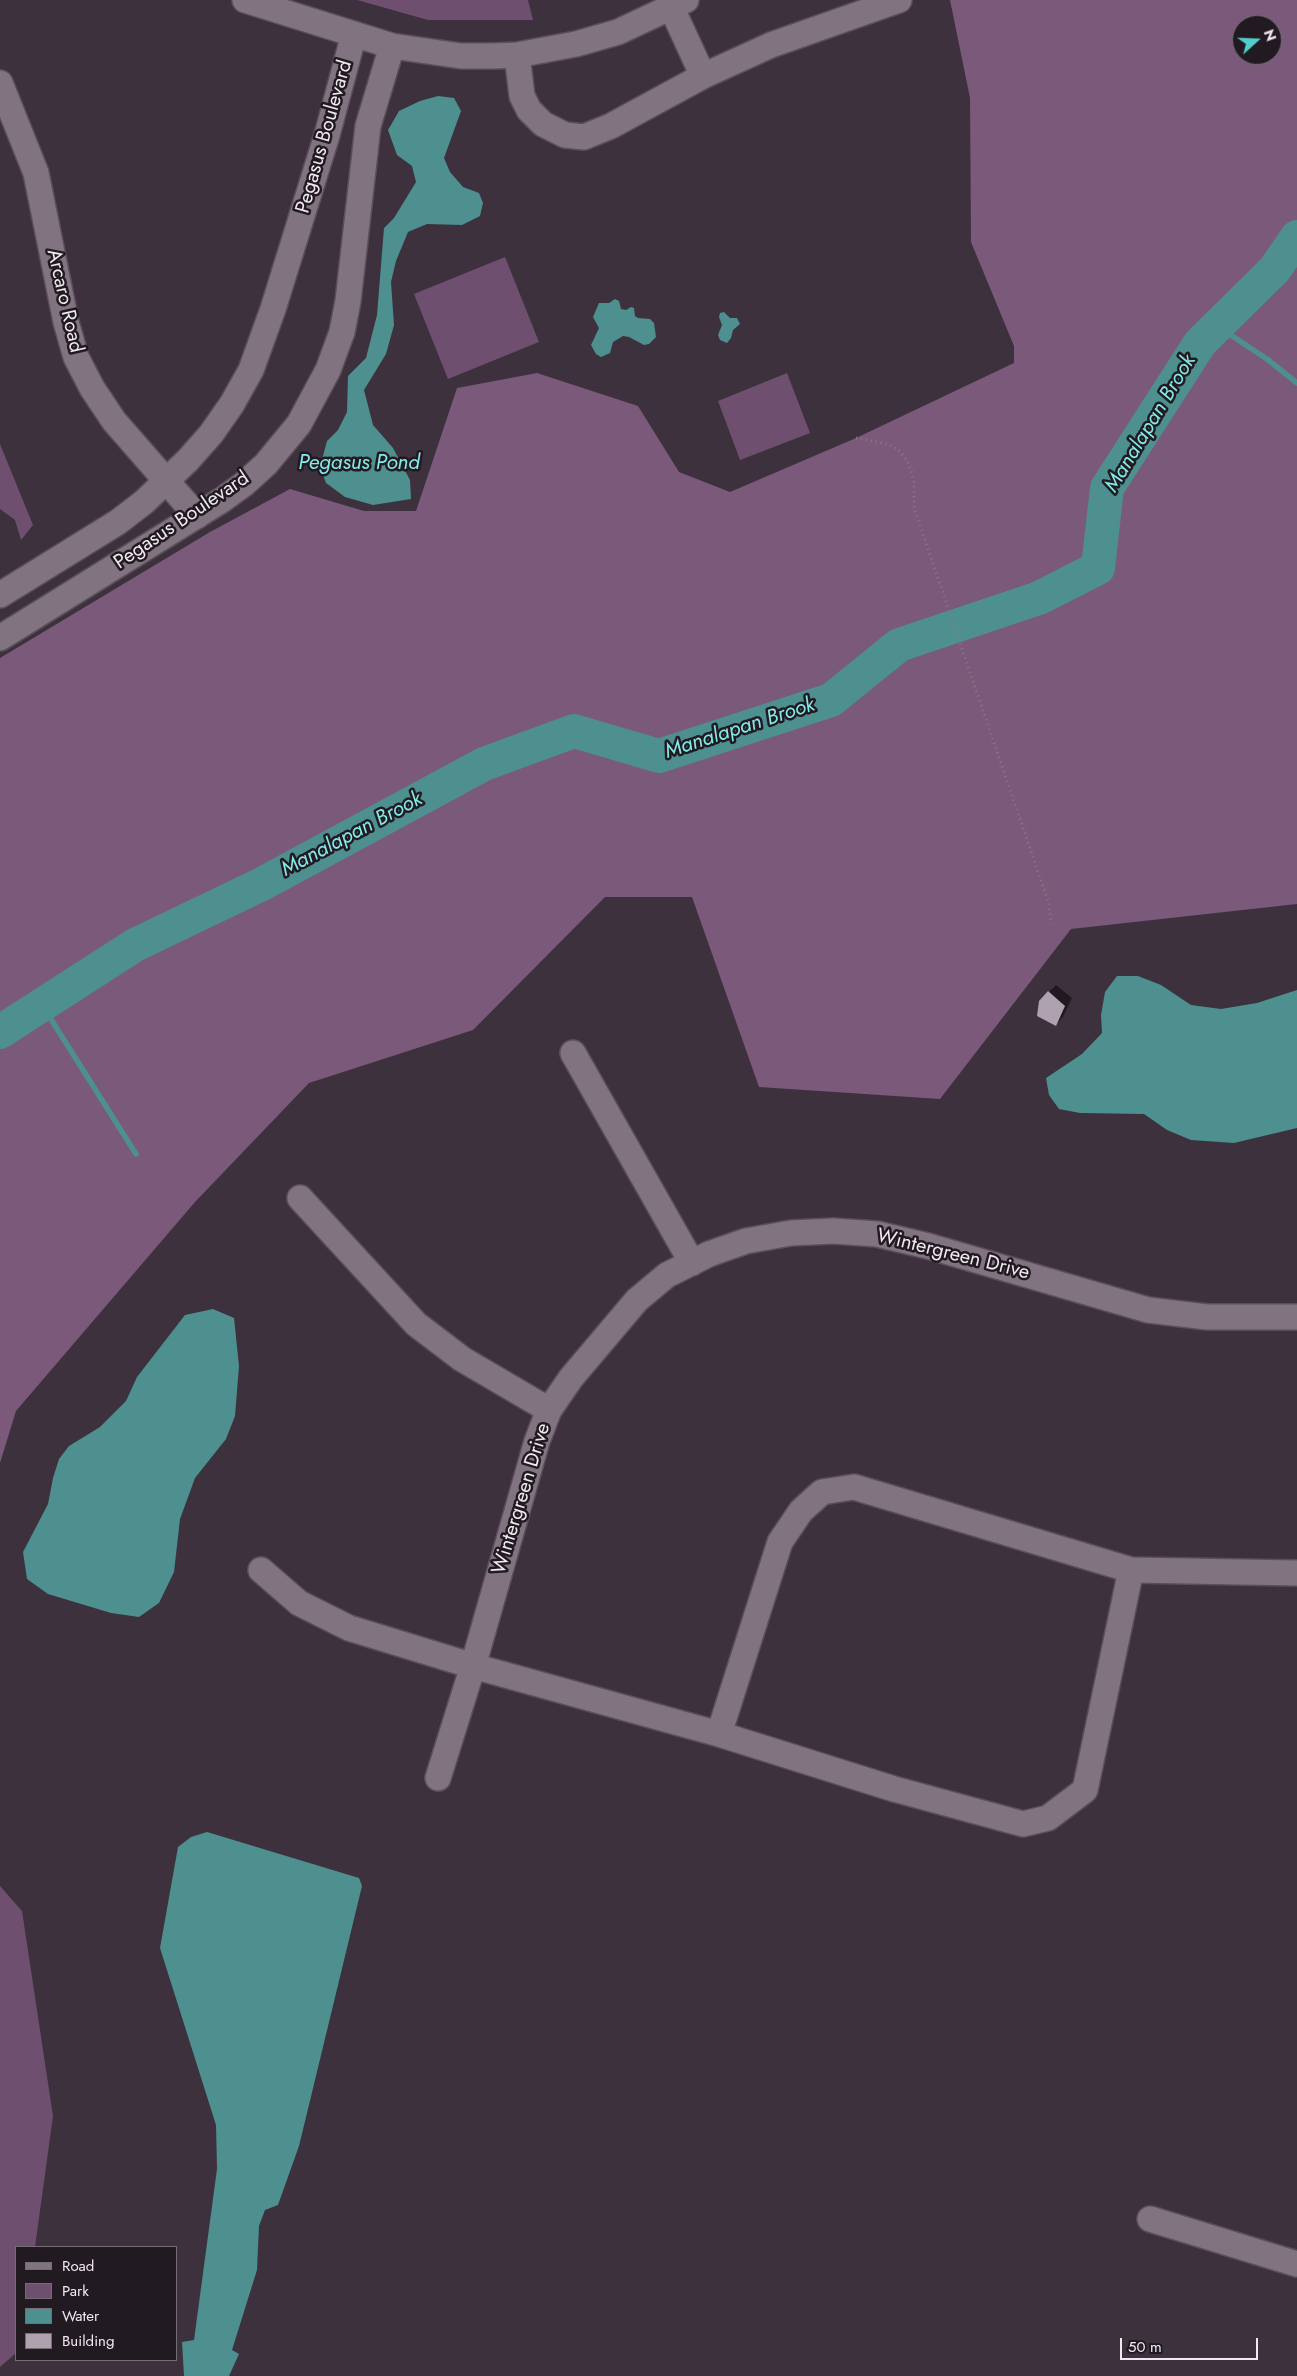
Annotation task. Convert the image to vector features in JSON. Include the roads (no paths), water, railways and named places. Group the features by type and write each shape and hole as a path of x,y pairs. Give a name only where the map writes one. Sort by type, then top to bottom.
{"street":[{"path":"245,0 392,46 461,56 517,55 576,44 618,32 675,2 703,76"},
{"path":"517,55 522,96 529,110 543,124 565,135 584,136 611,126 703,76 771,44 898,0"},
{"name":"Pegasus Boulevard","path":"0,594 118,522 166,482 211,434 232,404 250,370 274,308 327,135 354,34"},
{"name":"Pegasus Boulevard","path":"0,638 197,516 244,484 283,445 315,399 342,332 348,301 368,126 392,46"},
{"name":"Arcaro Road","path":"0,83 36,173 66,322 76,357 92,388 114,422 197,516"},
{"path":"573,1053 692,1263"},
{"path":"300,1198 416,1324 462,1359 549,1410"},
{"name":"Wintergreen Drive","path":"438,1778 473,1666 537,1441 549,1410 571,1378 637,1300 667,1275 709,1254 746,1241 791,1233 833,1231 877,1234 928,1246 1148,1310 1208,1317 1297,1317"},
{"path":"720,1734 780,1542 801,1511 822,1492 854,1487 1131,1570 1297,1573"},
{"path":"261,1570 299,1603 349,1628 473,1666 720,1734 894,1789 1023,1824 1048,1818 1085,1790 1131,1570"},
{"path":"1150,2219 1297,2264"}],"water":[{"name":"Pegasus Pond","path":"438,96 454,98 461,111 444,158 450,172 463,187 479,193 483,203 480,216 462,225 427,224 408,232 396,261 391,282 394,325 386,354 364,390 373,425 393,448 410,480 411,499 373,505 345,497 326,483 320,467 327,441 338,430 347,412 348,376 366,358 377,315 384,228 394,218 416,182 412,166 397,155 388,130 399,111 420,101"},
{"path":"615,299 619,301 621,309 634,308 635,316 650,319 654,323 656,337 649,344 644,345 623,336 613,342 610,353 601,357 596,354 591,345 599,328 593,317 599,303 609,303"},
{"path":"724,312 730,318 737,318 740,324 733,330 731,338 727,343 720,340 718,335 722,325 719,317 720,313"},
{"path":"1117,976 1138,976 1161,985 1191,1005 1221,1009 1257,1003 1297,990 1297,1128 1234,1143 1191,1140 1167,1130 1144,1114 1080,1113 1059,1109 1049,1095 1046,1078 1082,1054 1102,1033 1101,1015 1105,992"},
{"path":"213,1309 234,1318 239,1366 235,1416 226,1439 195,1478 180,1519 174,1572 159,1603 139,1617 111,1613 48,1594 27,1579 23,1552 48,1504 59,1459 69,1446 100,1427 126,1401 137,1377 185,1315"},
{"path":"207,1832 359,1878 362,1886 299,2146 278,2205 265,2210 259,2226 257,2270 232,2350 239,2354 229,2376 184,2376 182,2342 194,2340 217,2169 216,2125 160,1948 178,1847 191,1837"}],"waterway":[{"name":"Manalapan Brook","path":"0,1032 135,945 262,884 484,764 574,731 659,756 831,700 899,645 1039,598 1098,568 1107,488 1200,343 1275,269 1297,237"},
{"path":"1217,326 1267,359 1297,383"},
{"path":"42,1005 136,1154"}]}
